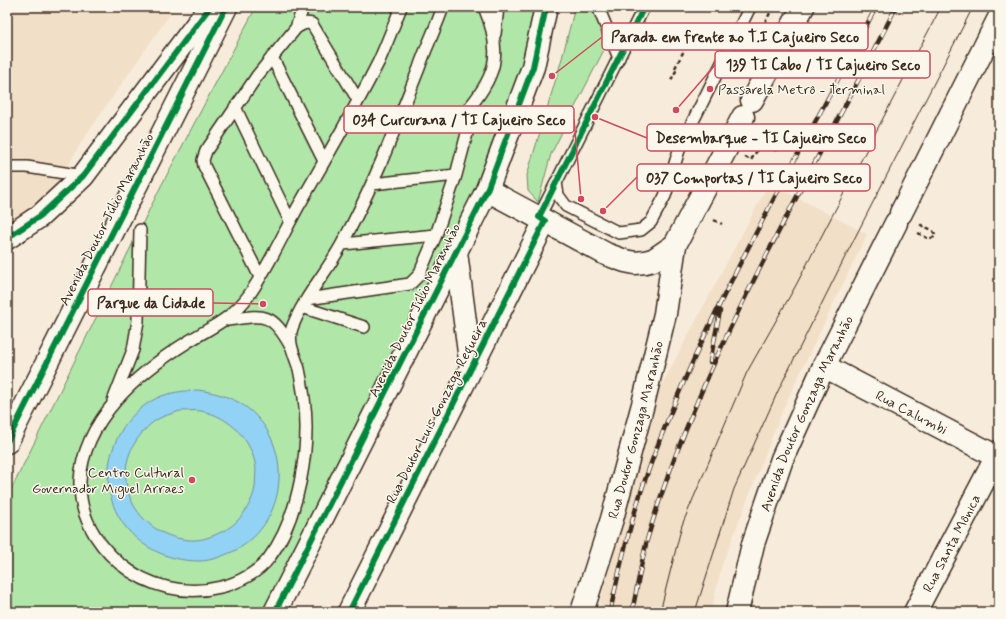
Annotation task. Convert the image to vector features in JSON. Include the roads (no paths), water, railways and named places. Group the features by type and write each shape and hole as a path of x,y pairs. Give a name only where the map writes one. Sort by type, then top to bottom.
{"main road":[{"path":"7,238 40,216 83,176 210,7"},
{"name":"Avenida Doutor Júlio Maranhão","path":"7,442 226,7"},
{"name":"Avenida Doutor Júlio Maranhão","path":"275,612 387,392 487,190 533,67 546,7"},
{"path":"487,190 625,262 635,263 653,260 675,245 803,7"},
{"name":"Avenida Doutor Gonzaga Maranhão","path":"737,612 753,544 782,459 824,366 999,18"},
{"name":"Rua Doutor Luis Gonzaga Regueira","path":"349,612 472,368 542,219"},
{"name":"Rua Doutor Gonzaga Maranhão","path":"582,612 612,519 665,314 675,245"},
{"path":"456,252 472,368"},
{"name":"Rua Calumbi","path":"824,366 998,455"},
{"name":"Rua Santa Mônica","path":"915,612 998,455"}],"lane":[{"path":"260,277 204,166 203,160 206,151 235,107 272,57 296,28 303,7"},
{"path":"228,320 257,316 267,318 281,329 290,345 298,369 306,416 306,446 299,487 290,518 268,560 244,578 225,587 201,591 178,590 161,587 126,568 110,555 87,522 82,504 80,487 82,462 93,434 110,408 129,386 154,365 187,343 228,320 242,305 260,277 381,57 401,7"},
{"path":"290,345 292,328 305,303 343,244 372,184 401,116 443,7"},
{"path":"463,115 479,97 491,75 495,55 492,30 484,7"},
{"path":"493,42 498,7"},
{"path":"598,7 619,58"},
{"path":"542,219 556,182 644,7"},
{"path":"556,182 558,195 566,206 619,233 641,230 651,222 665,196 680,147 750,7"},
{"path":"296,28 307,22 312,24 358,100"},
{"path":"272,57 324,162"},
{"path":"235,107 290,221"},
{"path":"305,303 410,284 419,275 436,235 456,175 469,126 468,118 463,115 401,116"},
{"path":"7,167 27,167 83,176"},
{"path":"372,184 456,175"},
{"path":"110,408 133,350 138,321 140,230"},
{"path":"343,244 436,235"},
{"path":"305,303 364,327"}],"water":[{"path":"198,390 228,397 238,402 257,416 270,435 277,456 279,478 276,500 267,520 253,538 234,551 217,558 203,561 174,558 153,550 135,537 121,520 112,501 108,479 111,456 120,433 131,418 141,408 162,396 182,391","holes":["180,411 199,411 212,414 230,424 245,440 254,459 256,469 254,493 249,505 241,517 227,529 200,540 172,537 157,529 144,519 134,506 128,491 126,475 128,458 136,441 146,428 153,422 162,417"]}],"tram line":[{"path":"660,612 682,525 747,372 795,287 941,7"},
{"path":"695,612 734,489 778,391 973,7"}],"railway":[{"path":"610,612 626,545 645,480 668,418 694,358 752,240 876,7"},
{"path":"632,612 647,540 670,471 697,402 727,335 793,203 896,7"},
{"path":"710,362 720,311"}],"place":[{"name":"Parada em frente ao T.I Cajueiro Seco","path":"552,76"},
{"name":"Passarela Metrô - Terminal","path":"710,89"},
{"name":"139 TI Cabo / TI Cajueiro Seco","path":"676,110"},
{"name":"Desembarque - TI Cajueiro Seco","path":"595,117"},
{"name":"034 Curcurana / TI Cajueiro Seco","path":"581,199"},
{"name":"037 Comportas / TI Cajueiro Seco","path":"603,211"},
{"name":"Parque da Cidade","path":"263,304"},
{"name":"Centro Cultural Governador Miguel Arraes","path":"192,480"}]}
